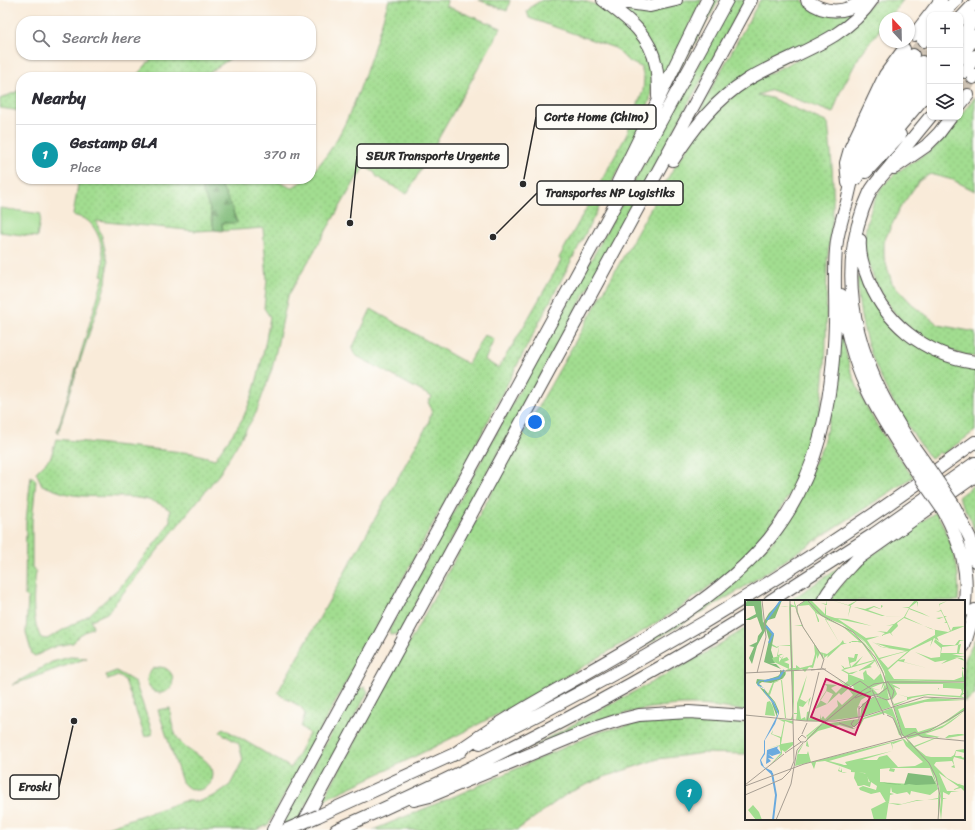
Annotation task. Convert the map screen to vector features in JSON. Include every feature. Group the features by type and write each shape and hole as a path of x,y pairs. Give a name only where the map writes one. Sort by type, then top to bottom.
{"highway":[{"path":"603,0 628,18 645,38 656,66 658,97"},
{"path":"608,0 650,6 665,4 676,0"},
{"path":"513,391 529,349 600,218 658,97 707,0"},
{"path":"273,830 727,0"},
{"path":"300,830 751,0"},
{"path":"807,0 818,7 834,11 850,8 863,0"},
{"path":"654,180 668,166 695,128 726,95 745,80 769,66 844,30 856,20 872,0"},
{"path":"924,39 941,0"},
{"path":"939,12 950,0"},
{"path":"946,12 956,0"},
{"path":"952,12 962,0"},
{"path":"959,12 969,0"},
{"path":"963,16 975,3"},
{"path":"963,25 975,10"},
{"path":"963,34 975,18"},
{"path":"963,44 975,26"},
{"path":"963,54 975,36"},
{"path":"969,72 975,46"},
{"path":"969,72 975,56"},
{"path":"453,754 484,732 610,661 660,630 708,597 744,566 769,539 804,484 815,456 826,417 833,364 835,256 837,240 849,190 872,140 918,59"},
{"path":"849,190 846,163 850,148 885,75 918,59"},
{"path":"849,190 927,83"},
{"path":"849,190 880,148 894,134 927,94"},
{"path":"849,190 927,103"},
{"path":"882,177 883,172 927,113"},
{"path":"918,464 870,371 861,343 852,290 851,265 856,230 871,191 927,120"},
{"path":"882,177 934,120"},
{"path":"882,177 916,146 941,120"},
{"path":"882,177 926,146 939,133 949,120"},
{"path":"862,212 859,247 863,265 869,284 889,315 914,339 930,348 947,356 975,362"},
{"path":"835,256 848,340 860,377 883,421 918,464 970,538 975,560"},
{"path":"286,830 511,729 690,631 816,552 975,442"},
{"path":"772,600 874,534 975,463"},
{"path":"824,600 828,591 856,560 975,476"},
{"path":"948,507 963,553 966,584 965,600"},
{"path":"965,643 975,610"},
{"path":"336,830 388,807 557,724 745,617"},
{"path":"388,807 430,796 591,729 619,720 645,715 689,712 745,716"}],"green space":[{"path":"389,0 447,0 446,6 501,28 407,194 377,177 374,172 365,167 358,176 288,296 272,369 256,413 220,473 107,613 91,620 93,627 78,636 73,643 56,646 35,656 32,654 26,633 28,598 25,596 26,521 31,476 36,480 32,522 32,567 36,572 34,588 34,614 41,638 47,639 89,615 120,587 163,533 170,522 170,510 147,500 121,497 81,496 65,493 42,485 36,472 51,457 56,439 192,453 215,459 243,418 253,394 260,368 270,317 264,308 267,280 263,228 223,231 222,223 237,222 230,203 220,184 240,184 246,186 248,184 283,184 291,188 298,184 316,184 316,168 338,137 359,92"},
{"path":"479,0 510,0 507,11"},
{"path":"542,0 581,0 603,7 641,38 649,61 652,80 650,100 638,132 470,456 268,825 256,830 98,830 184,801 200,801 214,796 230,785 243,760 239,744 220,732 223,728 291,768 309,733 301,727 305,714 301,707 280,695 278,692 428,424 432,410 428,402 432,397 355,355 352,349 371,309 468,364 484,335 494,339 485,360 498,368 561,261 559,258 626,136 643,91 644,78 641,67 628,61 615,48 529,18 527,11"},
{"path":"686,0 702,0 663,80 622,8 677,4"},
{"path":"710,0 719,0 678,73 675,73"},
{"path":"733,0 745,0 400,633 393,635 390,634 389,630"},
{"path":"760,0 802,0 814,10 863,6 845,24 703,112 701,109 705,100"},
{"path":"876,0 903,0 894,12 879,12 879,31 860,55 840,92 833,113 772,90 757,95 771,98 828,123 833,187 833,216 827,262 825,370 818,419 812,443 797,480 772,522 753,548 730,570 699,594 648,628 496,715 393,767 323,800 545,395 669,176 695,136 718,110 745,86 821,47"},
{"path":"150,60 228,60 210,72 140,72"},
{"path":"16,92 16,110 0,108 0,99"},
{"path":"975,97 975,191 953,180 930,174 919,181 900,208 884,241 884,257 892,283 913,305 939,325 975,332 975,357 940,347 912,330 901,320 881,293 865,256 864,250 868,217 873,203 882,187 898,172 934,148 958,120 963,120 963,114"},
{"path":"78,184 201,184 211,212 214,230 197,231 96,221 102,237 108,262 106,283 58,433 57,432 104,276 101,275 103,269 102,246 93,226 87,220 73,215"},
{"path":"200,184 220,184 230,203 237,223 222,223 223,231 214,230 211,212"},
{"path":"0,208 41,214 37,237 0,232"},
{"path":"860,277 877,306 897,330 975,366 975,431 942,455 940,452 931,459 902,417 879,374 870,352 859,304 857,278"},
{"path":"840,319 848,362 865,403 879,429 913,477 738,591 642,647 773,541 822,447 835,399"},
{"path":"975,484 975,533 971,520 958,497"},
{"path":"936,512 947,533 957,566 959,589 958,600 830,600 848,575 866,559"},
{"path":"840,567 818,600 790,600"},
{"path":"745,629 745,711 698,705 682,705 642,710 604,719 529,748 697,658"},
{"path":"975,638 975,694 965,701 965,660"},
{"path":"70,657 87,658 12,685 52,662"},
{"path":"160,667 169,671 173,680 169,689 160,693 151,689 147,680 151,671"},
{"path":"116,671 135,682 153,734 145,737 125,680 118,676 108,680 106,675"},
{"path":"365,687 368,692 293,830 279,830 354,691"},
{"path":"170,708 173,727 178,739 186,748 208,763 211,768 212,775 210,784 203,789 196,790 188,788 182,782 158,710"},
{"path":"676,718 724,720 745,723 745,754 704,753 658,759 604,777 568,793 517,830 373,830 455,796 599,732 638,723"}],"tunnel":[{"path":"913,55 923,41"},
{"path":"922,62 927,55"},
{"path":"963,92 973,78"}],"place":[{"name":"Corte Home (Chino)","path":"523,184"},
{"name":"SEUR Transporte Urgente","path":"350,223"},
{"name":"Transportes NP Logistiks","path":"493,237"},
{"name":"Eroski","path":"74,721"},
{"name":"Gestamp GLA","path":"689,812"}]}
